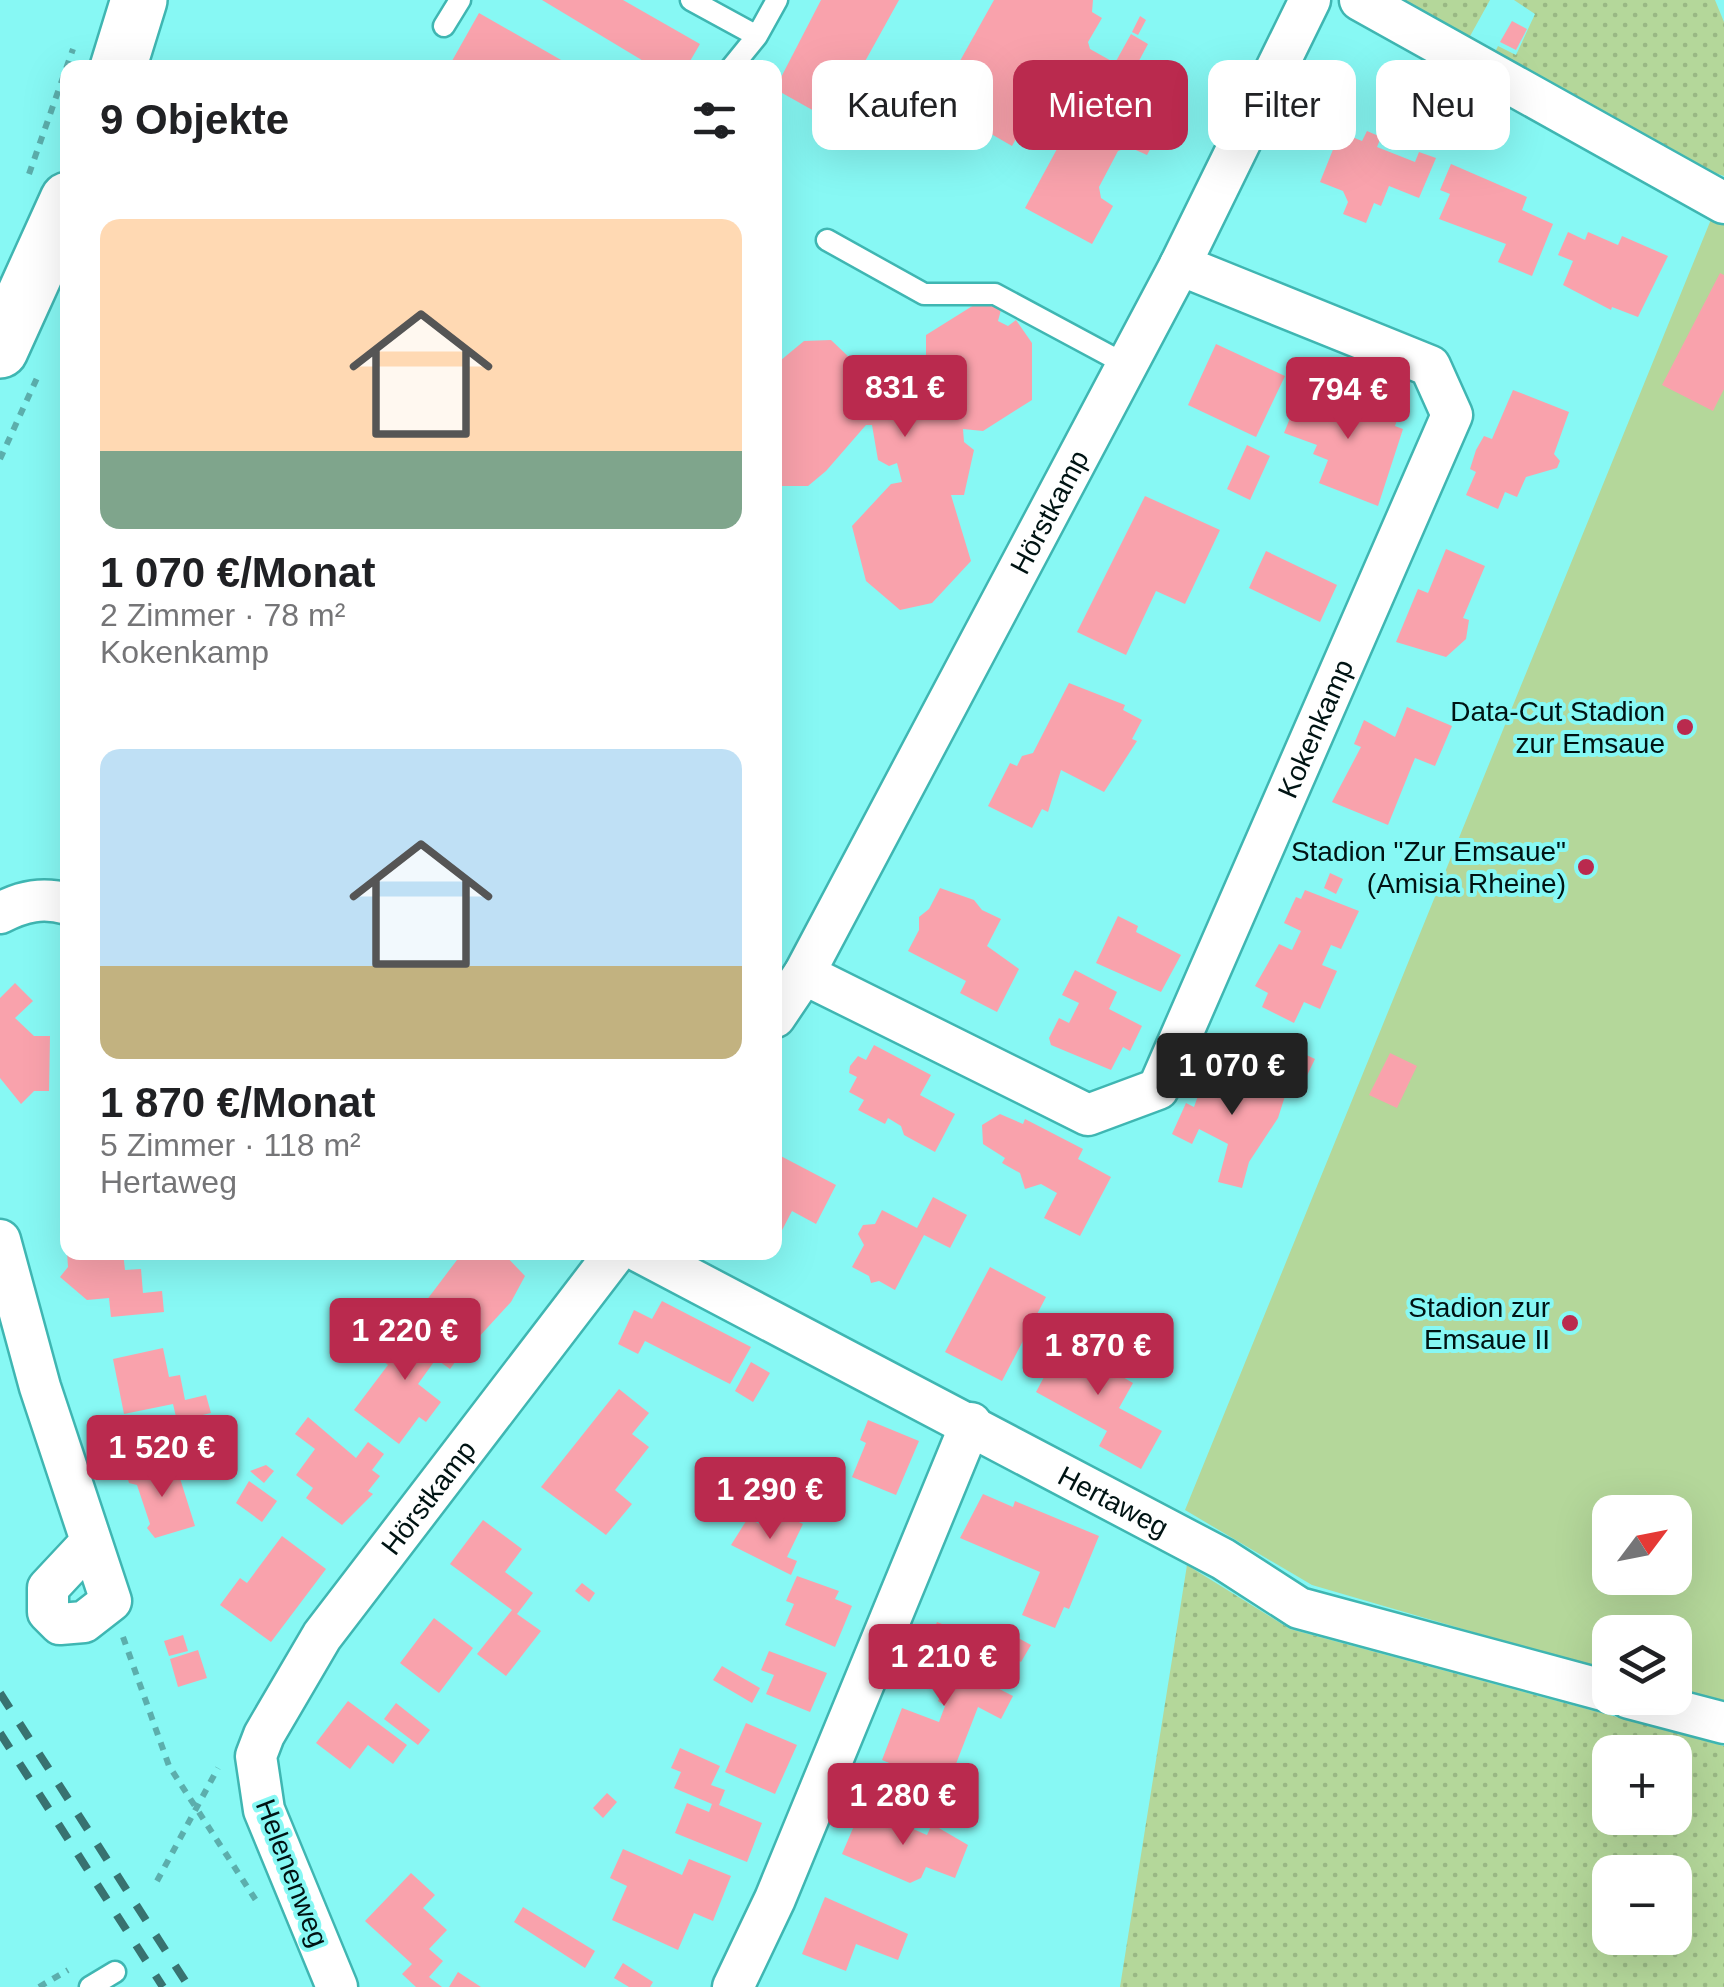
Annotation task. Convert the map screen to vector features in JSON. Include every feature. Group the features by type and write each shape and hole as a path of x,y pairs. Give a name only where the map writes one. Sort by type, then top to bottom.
{"main road":[{"path":"98,51 139,0"},
{"path":"22,356 47,190"}],"street":[{"name":"Hörstkamp","path":"782,1006 804,974 1180,265 1310,0"},
{"path":"1360,0 1724,203"},
{"name":"Kokenkamp","path":"804,974 1088,1115 1158,1090 1452,415 1430,366 1180,265"},
{"path":"0,914 28,901 60,902"},
{"path":"0,1240 40,1386 111,1601 84,1622 68,1626 53,1618 45,1604 52,1582 90,1542"},
{"name":"Hörstkamp","path":"256,1756 322,1636 610,1260"},
{"name":"Hertaweg","path":"655,1260 1223,1559 1300,1608 1592,1687"},
{"path":"733,1987 782,1880 971,1423"},
{"path":"1692,1715 1724,1723"},
{"name":"Helenenweg","path":"256,1756 264,1810 337,1987"}],"lane":[{"path":"444,26 460,0"},
{"path":"691,0 757,36"},
{"path":"738,60 757,36 777,0"},
{"path":"828,240 924,294 995,294 1127,365"},
{"path":"90,1987 115,1972"}],"path":[{"path":"47,190 60,155"},
{"path":"0,459 22,356"},
{"path":"111,1601 170,1766 268,1919"},
{"path":"157,1881 198,1806"}],"green space":[{"path":"1393,0 1490,0 1469,38"},
{"path":"1514,0 1715,0 1724,22 1724,176 1698,167 1494,54 1498,46 1516,55 1535,14"},
{"name":"Stadion \"Zur Emsaue\" (Amisia Rheine)","path":"1712,217 1724,223 1724,1706 1692,1696 1692,1615 1592,1615 1592,1667 1312,1585 1185,1510"},
{"path":"1187,1565 1290,1629 1592,1710 1592,1715 1609,1715 1683,1735 1592,1735 1592,1835 1692,1835 1692,1737 1724,1746 1724,1987 1120,1987"}],"building":[{"path":"542,0 623,0 700,44 691,60 642,60"},
{"path":"821,0 899,0 866,60 812,60 812,110 782,93 782,75"},
{"path":"994,0 1093,0 1092,12 1102,18 1088,42 1090,49 1110,60 1013,60 1012,146 993,135 993,60 960,60"},
{"path":"479,13 561,60 453,60"},
{"path":"1140,16 1146,20 1138,35 1132,32"},
{"path":"1512,21 1527,29 1516,50 1500,42"},
{"path":"1131,34 1148,44 1139,60 1117,60"},
{"path":"1367,131 1376,135 1376,150 1415,162 1419,152 1436,158 1419,198 1389,186 1381,206 1374,203 1366,223 1343,214 1348,202 1343,191 1320,182 1333,150 1356,150 1356,139 1362,141"},
{"path":"1056,150 1121,150 1099,187 1101,198 1113,206 1092,244 1025,208"},
{"path":"1451,164 1527,197 1522,210 1553,224 1532,276 1498,262 1506,244 1439,219 1450,194 1440,190"},
{"path":"1568,232 1585,240 1588,232 1618,245 1622,236 1668,256 1638,317 1612,307 1611,310 1563,285 1573,261 1558,255"},
{"path":"1720,273 1724,275 1724,389 1713,411 1662,385"},
{"path":"974,305 1002,306 998,321 1008,326 1016,320 1032,343 1032,400 983,431 963,429 964,442 974,450 964,495 951,495 971,561 932,603 900,610 866,581 852,526 891,484 902,482 897,463 889,466 878,460 872,425 866,425 808,486 782,486 782,359 804,341 831,340 871,378 903,375 913,384 926,384 926,335"},
{"path":"1216,344 1285,376 1256,437 1188,405"},
{"path":"1302,388 1333,400 1336,393 1398,417 1395,426 1403,429 1378,506 1319,483 1328,460 1313,454 1317,445 1284,433"},
{"path":"1513,390 1569,412 1554,454 1560,461 1557,468 1526,477 1517,497 1505,492 1498,509 1466,495 1476,472 1470,469 1476,450 1484,436 1492,439"},
{"path":"1247,445 1270,456 1250,500 1227,489"},
{"path":"1145,496 1220,530 1185,604 1156,591 1126,655 1077,632"},
{"path":"1446,549 1485,566 1463,618 1469,620 1466,639 1446,657 1396,642 1418,589 1428,593"},
{"path":"1266,551 1337,585 1320,622 1249,588"},
{"path":"1069,683 1125,705 1123,710 1142,720 1132,739 1137,741 1104,792 1061,770 1048,812 1042,809 1032,828 988,806 1010,763 1017,766 1022,756 1033,753"},
{"path":"1407,707 1452,726 1435,766 1415,758 1388,825 1332,802 1361,747 1354,744 1364,720 1395,737"},
{"path":"1330,873 1343,879 1336,894 1324,888"},
{"path":"940,888 974,900 982,910 1001,919 987,946 1019,969 997,1012 960,993 966,981 908,951 919,930 919,917 929,909"},
{"path":"1305,890 1359,911 1341,949 1331,945 1322,965 1337,971 1320,1009 1304,1002 1294,1023 1262,1007 1268,993 1255,986 1279,944 1292,950 1301,931 1284,923 1296,897 1301,899"},
{"path":"1118,916 1138,926 1136,932 1181,955 1161,992 1096,963"},
{"path":"1075,970 1117,992 1109,1009 1142,1026 1130,1051 1123,1047 1111,1070 1051,1045 1049,1038 1059,1018 1069,1023 1079,1003 1062,995"},
{"path":"15,983 33,1001 15,1018 34,1036 50,1036 49,1091 34,1091 21,1104 0,1078 0,998"},
{"path":"1279,1042 1315,1059 1301,1088 1265,1070"},
{"path":"874,1045 931,1075 920,1095 955,1114 935,1152 904,1135 901,1126 888,1118 885,1124 858,1110 864,1100 849,1092 857,1077 849,1073 850,1066 858,1056 866,1060"},
{"path":"1390,1053 1417,1066 1397,1108 1369,1095"},
{"path":"1216,1061 1285,1096 1278,1118 1249,1162 1242,1188 1218,1182 1228,1144 1199,1129 1192,1144 1172,1134 1186,1103 1194,1107 1210,1062"},
{"path":"1000,1114 1023,1124 1025,1119 1083,1149 1078,1159 1111,1177 1080,1236 1044,1218 1057,1193 1041,1184 1025,1189 1020,1173 1002,1163 1005,1158 983,1144 982,1125"},
{"path":"782,1157 836,1185 816,1224 792,1211 782,1230"},
{"path":"933,1197 967,1215 950,1248 924,1235 895,1290 879,1281 871,1283 869,1276 852,1267 864,1245 858,1234 863,1225 875,1224 882,1210 917,1228"},
{"path":"68,1260 124,1260 125,1270 141,1269 143,1293 162,1291 164,1312 111,1317 109,1298 87,1300 60,1277 68,1267"},
{"path":"457,1260 510,1260 525,1276 511,1302 477,1339 465,1331 457,1332 426,1301"},
{"path":"990,1267 1046,1297 1002,1381 945,1352"},
{"path":"662,1301 751,1347 730,1384 645,1341 638,1354 618,1344 634,1310 652,1319"},
{"path":"422,1324 461,1354 450,1369 436,1359 418,1384 441,1402 426,1422 419,1417 399,1444 354,1410 388,1365 378,1357 398,1330 411,1340"},
{"path":"1068,1332 1115,1357 1109,1369 1133,1383 1119,1408 1162,1431 1141,1469 1099,1446 1107,1431 1036,1392"},
{"path":"163,1348 169,1377 180,1375 185,1400 206,1395 211,1413 177,1421 173,1404 124,1414 113,1359"},
{"path":"751,1362 770,1373 753,1402 735,1391"},
{"path":"619,1389 649,1413 632,1434 649,1447 615,1490 632,1504 606,1535 541,1487"},
{"path":"308,1417 356,1458 368,1442 384,1454 372,1470 380,1476 368,1491 373,1494 342,1525 306,1498 313,1488 296,1475 315,1449 295,1434"},
{"path":"868,1420 919,1441 896,1495 852,1477 866,1443 860,1440"},
{"path":"160,1461 166,1476 178,1472 195,1526 155,1538 147,1528 150,1524 137,1485 129,1483 127,1476 129,1471"},
{"path":"266,1465 274,1471 264,1483 250,1471"},
{"path":"249,1481 277,1501 262,1522 236,1503"},
{"path":"983,1494 1013,1507 1015,1501 1099,1536 1069,1609 1064,1607 1055,1628 1022,1615 1040,1572 960,1538"},
{"path":"780,1513 803,1524 787,1557 797,1561 791,1575 731,1545 748,1518 771,1530"},
{"path":"483,1520 522,1549 505,1572 533,1593 517,1614 541,1631 506,1676 477,1654 512,1610 450,1564"},
{"path":"282,1536 326,1569 271,1642 220,1605 240,1578 247,1583"},
{"path":"797,1576 839,1591 835,1599 852,1606 835,1647 785,1625 794,1604 786,1601"},
{"path":"582,1583 595,1593 589,1602 575,1591"},
{"path":"434,1618 473,1648 439,1693 400,1663"},
{"path":"937,1622 982,1640 968,1673 1013,1696 1001,1719 978,1707 947,1787 882,1760 902,1708 939,1722 945,1706 938,1701 946,1686 916,1673"},
{"path":"998,1627 1031,1645 1021,1662 989,1644"},
{"path":"183,1635 188,1651 169,1656 164,1641"},
{"path":"198,1650 207,1678 178,1687 170,1659"},
{"path":"769,1651 827,1673 810,1712 766,1694 774,1675 761,1670"},
{"path":"722,1666 760,1688 752,1703 713,1680"},
{"path":"348,1701 407,1745 393,1764 368,1745 350,1769 316,1743"},
{"path":"396,1703 430,1730 418,1745 384,1719"},
{"path":"746,1723 797,1745 775,1794 725,1772"},
{"path":"680,1748 720,1766 711,1785 725,1790 719,1805 762,1823 747,1862 675,1833 687,1803 709,1812 712,1804 674,1788 681,1772 671,1768"},
{"path":"607,1793 617,1802 603,1818 593,1808"},
{"path":"862,1807 927,1835 932,1824 968,1845 955,1878 926,1867 921,1878 910,1883 842,1854"},
{"path":"623,1849 682,1875 689,1859 731,1876 713,1921 694,1913 678,1950 612,1920 627,1886 610,1878"},
{"path":"411,1873 435,1895 423,1908 447,1930 429,1949 443,1961 429,1977 442,1987 416,1987 402,1974 412,1964 365,1921"},
{"path":"825,1897 908,1934 898,1960 856,1944 846,1971 802,1954"},
{"path":"523,1907 595,1951 585,1968 514,1922"},
{"path":"623,1963 653,1982 650,1987 629,1987 614,1978"},
{"path":"458,1972 481,1987 449,1987"}],"railway":[{"path":"0,1693 189,1987"},
{"path":"0,1733 163,1987"}],"place":[{"name":"Data-Cut Stadion zur Emsaue","path":"1685,727"},
{"name":"Stadion \"Zur Emsaue\" (Amisia Rheine)","path":"1586,867"},
{"name":"Stadion zur Emsaue II","path":"1570,1323"}]}
